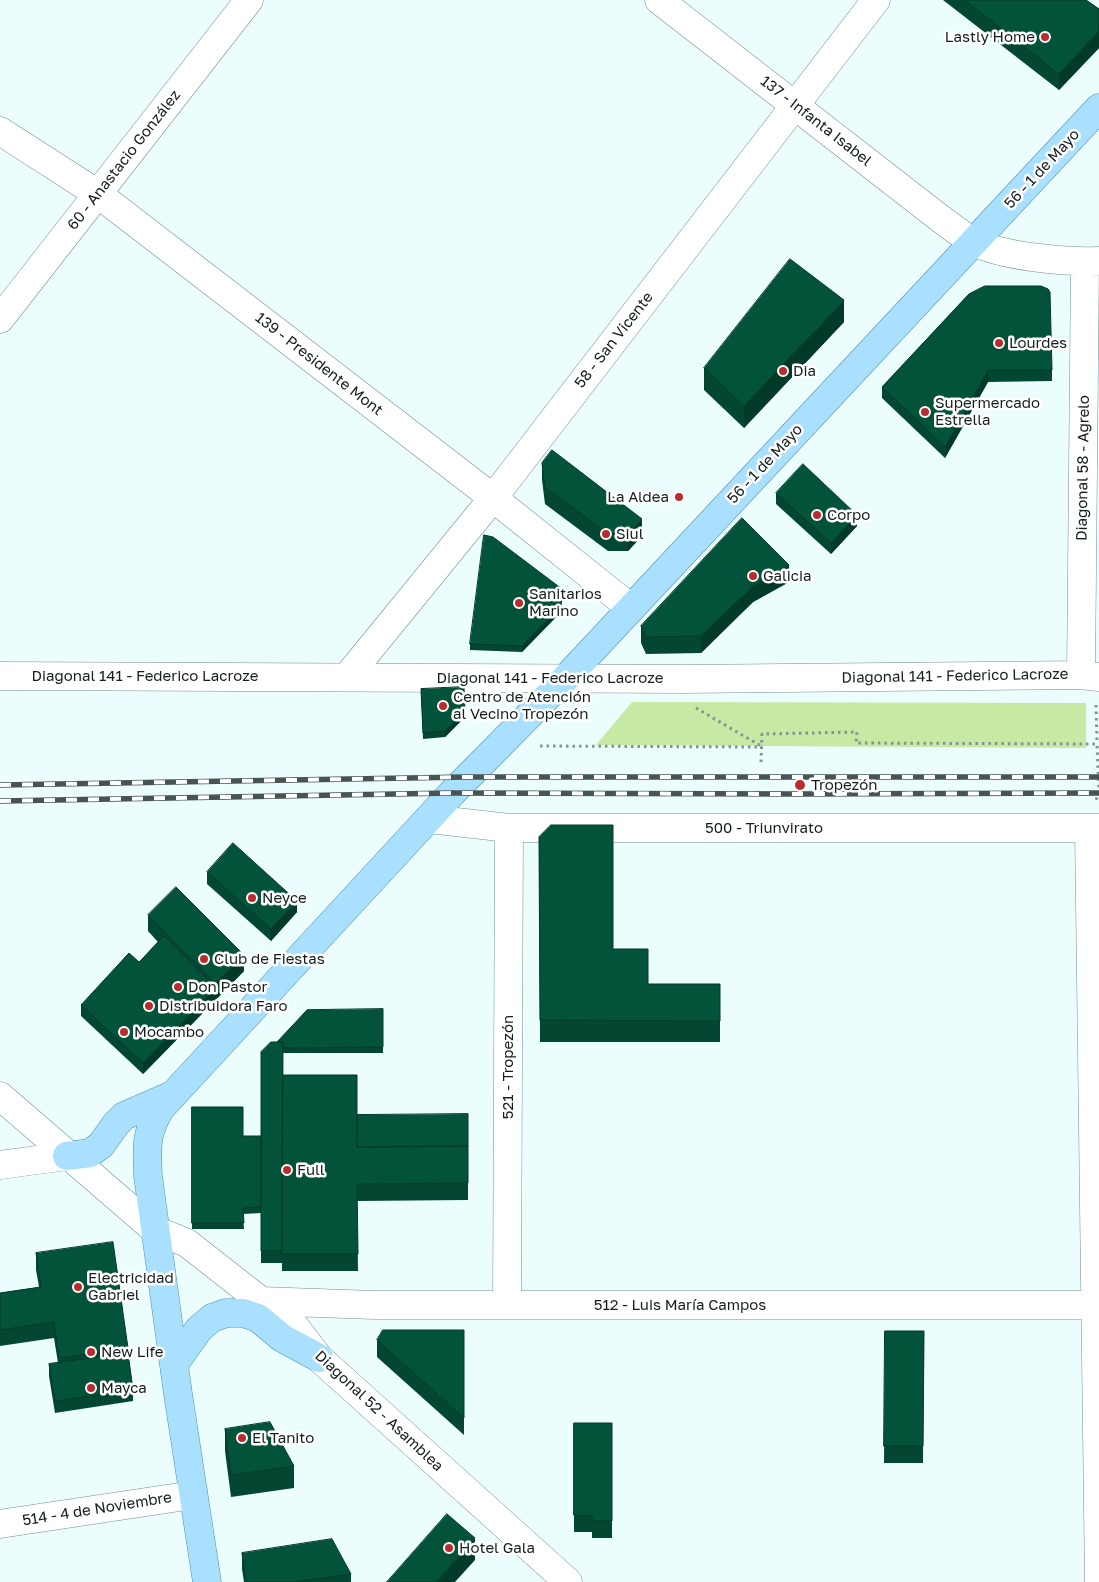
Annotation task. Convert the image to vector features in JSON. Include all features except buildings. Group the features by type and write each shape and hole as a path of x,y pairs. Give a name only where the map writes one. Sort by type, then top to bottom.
{"main road":[{"name":"56 - 1 de Mayo","path":"207,1582 148,1176 147,1144 153,1120 170,1096 466,778 567,677 1099,108"},
{"path":"68,1156 90,1153 101,1145 124,1116 170,1096"},
{"path":"174,1364 199,1329 212,1318 226,1313 243,1313 258,1318 282,1338 319,1358"}],"street":[{"name":"60 - Anastacio González","path":"0,319 248,0"},
{"name":"137 - Infanta Isabel","path":"659,0 937,216 973,241 996,249 1029,256 1092,261"},
{"name":"58 - San Vicente","path":"347,677 493,498 876,0"},
{"name":"139 - Presidente Mont","path":"0,130 98,194 493,498 631,608"},
{"name":"Diagonal 58 - Agrelo","path":"1092,261 1092,676"},
{"name":"Diagonal 141 - Federico Lacroze","path":"0,676 685,679 1092,676"},
{"name":"500 - Triunvirato","path":"429,819 509,828 1094,828"},
{"name":"521 - Tropezón","path":"507,1305 509,828"},
{"path":"1094,828 1099,1582"},
{"name":"Diagonal 52 - Asamblea","path":"0,1096 155,1230 187,1243 293,1324 319,1358 568,1582"},
{"path":"0,1165 68,1156"},
{"name":"512 - Luis María Campos","path":"261,1301 374,1305 1097,1305"},
{"name":"514 - 4 de Noviembre","path":"0,1524 193,1495"}],"path":[{"path":"1092,676 1099,793 1094,805 1094,828"},
{"path":"685,679 685,702 762,747"},
{"path":"761,762 762,734 857,732 856,743 1097,744"},
{"path":"499,745 762,747"}],"green space":[{"path":"632,702 1086,703 1086,748 596,745"}],"railway":[{"path":"0,785 466,777 1099,777"},
{"path":"0,801 452,793 1099,793"}],"place":[{"name":"Lastly Home","path":"1045,37"},
{"name":"Lourdes","path":"999,343"},
{"name":"Dia","path":"783,371"},
{"name":"Supermercado Estrella","path":"925,412"},
{"name":"La Aldea","path":"679,497"},
{"name":"Corpo","path":"817,515"},
{"name":"Siul","path":"606,534"},
{"name":"Galicia","path":"753,576"},
{"name":"Sanitarios Marino","path":"519,603"},
{"name":"Centro de Atención al Vecino Tropezón","path":"443,706"},
{"name":"Tropezón","path":"800,785"},
{"name":"Neyce","path":"252,898"},
{"name":"Club de Fiestas","path":"204,959"},
{"name":"Don Pastor","path":"178,987"},
{"name":"Distribuidora Faro","path":"149,1006"},
{"name":"Mocambo","path":"124,1032"},
{"name":"Full","path":"287,1170"},
{"name":"Electricidad Gabriel","path":"78,1287"},
{"name":"New Life","path":"91,1352"},
{"name":"Mayca","path":"91,1388"},
{"name":"El Tanito","path":"242,1438"},
{"name":"Hotel Gala","path":"449,1548"}]}
